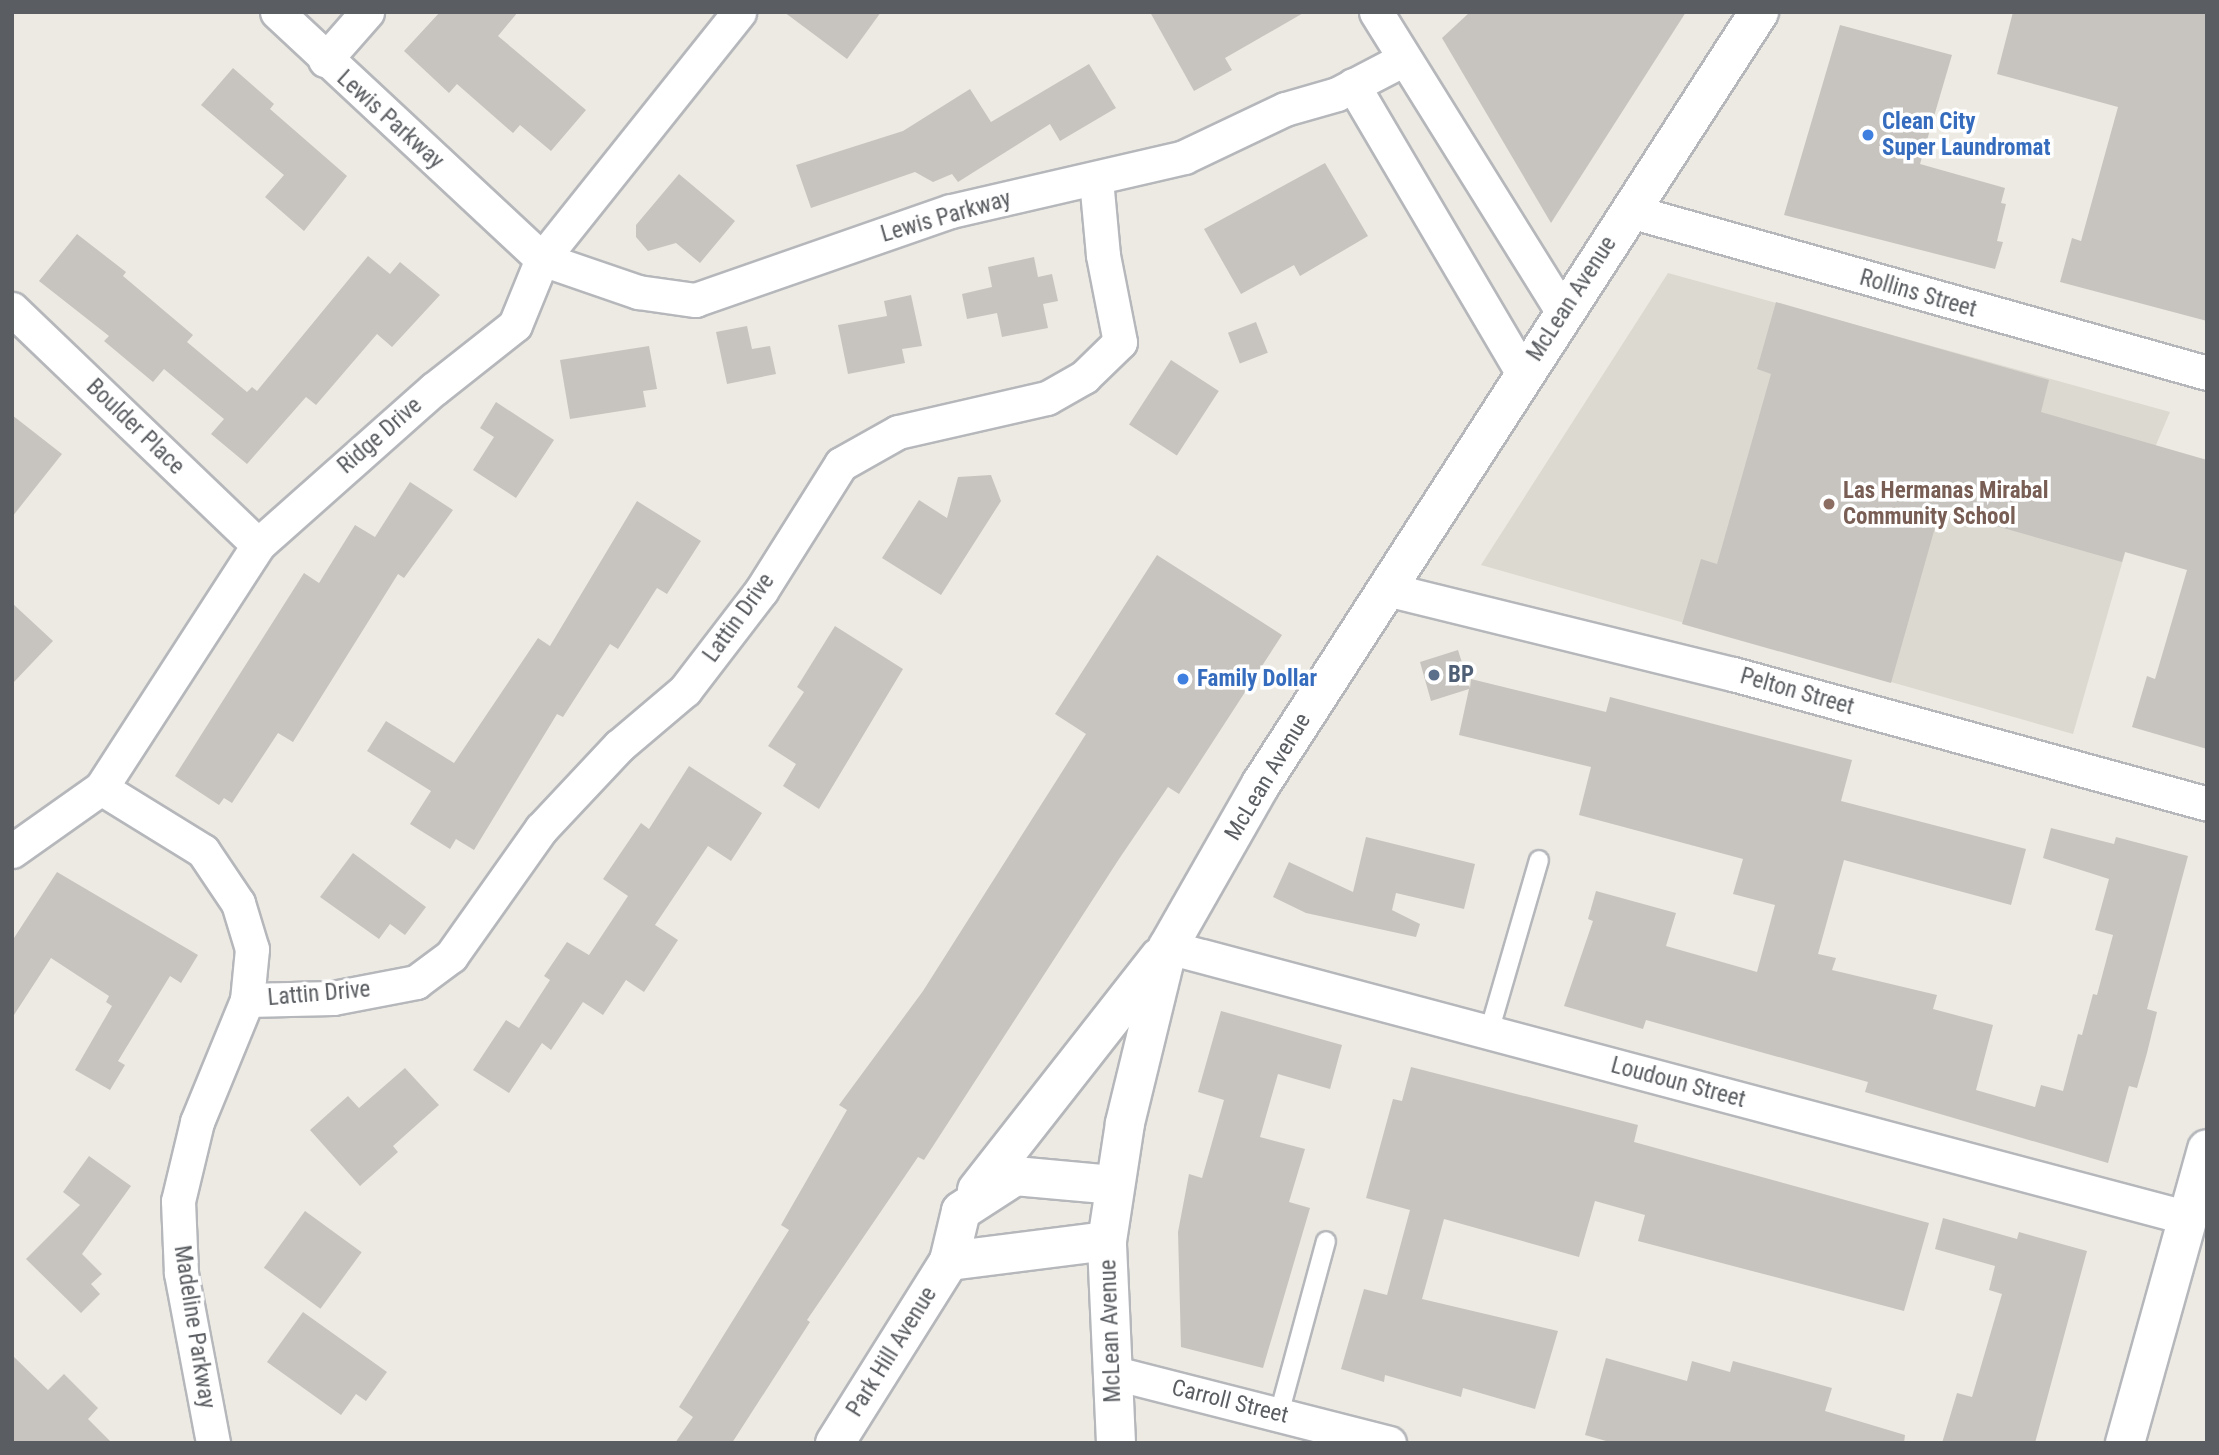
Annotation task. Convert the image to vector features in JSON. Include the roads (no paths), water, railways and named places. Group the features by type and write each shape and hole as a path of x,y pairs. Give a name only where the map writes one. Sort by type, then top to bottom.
{"street":[{"name":"Lewis Parkway","path":"277,12 325,60 542,259 638,292 695,300 951,211 1096,180 1184,157 1285,109 1353,85 1404,59"},
{"path":"325,60 367,12"},
{"name":"Ridge Drive","path":"12,851 101,788 258,545 434,389 515,325 542,259 738,12"},
{"path":"1376,12 1563,313"},
{"name":"McLean Avenue","path":"1116,1443 1107,1241 1113,1185 1168,947 1261,784 1759,12"},
{"path":"1353,85 1524,374"},
{"name":"Lattin Drive","path":"247,1000 333,998 416,982 451,956 541,829 619,746 685,690 761,591 841,464 898,432 1047,398 1084,377 1121,342 1103,255 1096,180"},
{"name":"Rollins Street","path":"1630,211 2207,373"},
{"name":"Boulder Place","path":"12,309 258,545"},
{"name":"Pelton Street","path":"1386,589 1733,674 2207,804"},
{"name":"Madeline Parkway","path":"101,788 202,851 238,903 252,949 247,1000 197,1122 178,1200 181,1273 213,1443"},
{"path":"961,1211 1168,947"},
{"name":"Loudoun Street","path":"1168,947 2198,1221"},
{"path":"2125,1443 2198,1221 2207,1149"},
{"path":"961,1211 1015,1176 1113,1185"},
{"name":"Park Hill Avenue","path":"835,1443 949,1261 961,1211"},
{"name":"Park Hill Avenue","path":"949,1261 1107,1241"},
{"name":"Carroll Street","path":"1111,1372 1279,1414 1329,1435 1389,1443"}],"lane":[{"path":"1489,1032 1539,860"},
{"path":"1279,1414 1326,1241"}],"place":[{"name":"Clean City Super Laundromat","path":"1868,135"},
{"name":"Las Hermanas Mirabal Community School","path":"1829,504"},
{"name":"BP","path":"1434,675"},
{"name":"Family Dollar","path":"1183,679"}]}
